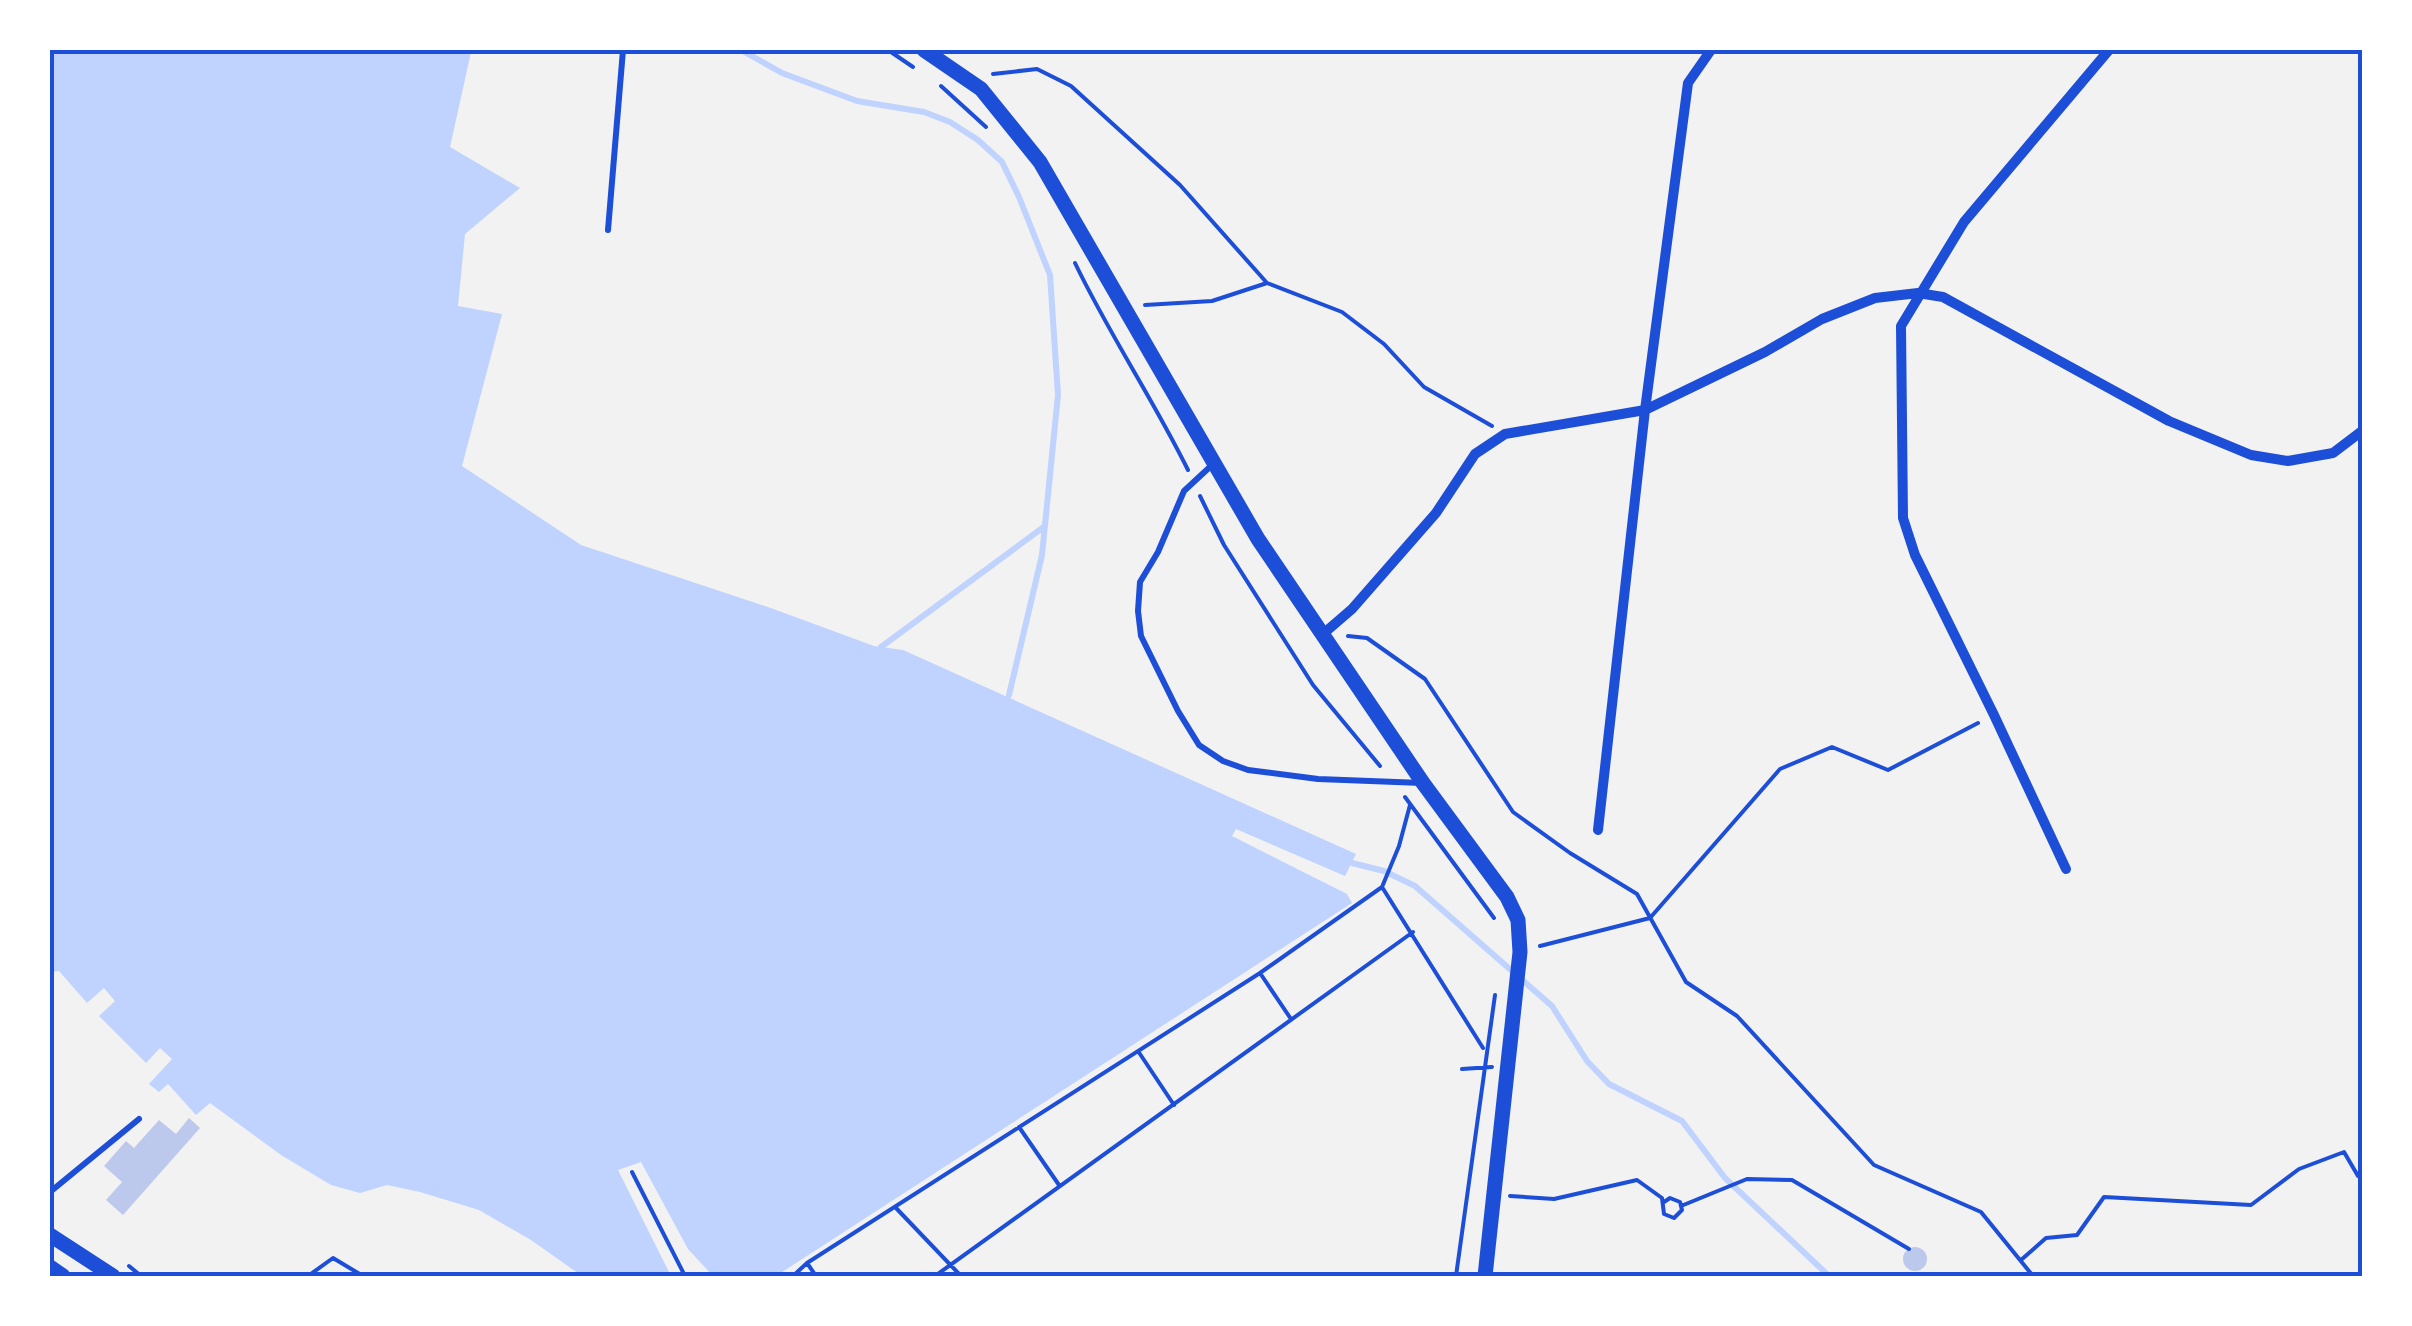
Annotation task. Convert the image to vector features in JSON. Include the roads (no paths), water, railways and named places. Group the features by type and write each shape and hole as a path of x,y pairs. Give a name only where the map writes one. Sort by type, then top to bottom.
{"main road":[{"path":"924,50 981,90 1040,162 1258,539 1423,783 1514,909 1520,952 1486,1276"},
{"path":"50,1235 113,1276"},
{"path":"50,1267 63,1276"}],"street":[{"path":"1598,830 1645,410 1688,83 1711,50"},
{"path":"2066,869 1915,556 1903,518 1901,326 1964,222 2109,50"},
{"path":"1323,634 1352,610 1436,514 1475,454 1504,434 1645,410 1765,352 1822,319 1875,298 1918,293 1943,296 2169,421 2251,455 2288,460 2332,453 2362,432"}],"lane":[{"path":"608,230 623,50"},
{"path":"1212,464 1184,491 1158,552 1140,582 1138,611 1141,636 1199,744 1223,761 1248,770 1318,779 1423,783"},
{"path":"50,1192 139,1118"}],"water":[{"path":"50,50 477,50 471,52 450,147 520,188 465,234 458,306 502,314 462,466 581,545 874,646 903,650 1356,854 1345,876 1236,829 1232,836 1347,894 1352,903 776,1276 713,1276 688,1249 641,1162 618,1170 671,1276 582,1276 479,1210 387,1185 360,1193 331,1185 281,1155 210,1103 196,1115 168,1084 159,1092 149,1084 172,1059 160,1048 146,1063 99,1016 115,1001 104,988 87,1003 59,971 50,972"}],"waterway":[{"path":"741,50 782,73 857,101 924,112 950,122 1002,162 1019,197 1050,275 1058,395 1042,555 1009,695"},
{"path":"881,647 1045,526"},
{"path":"1352,863 1384,871 1415,886 1552,1006 1587,1061 1609,1084 1682,1121 1725,1178 1829,1276"}]}
